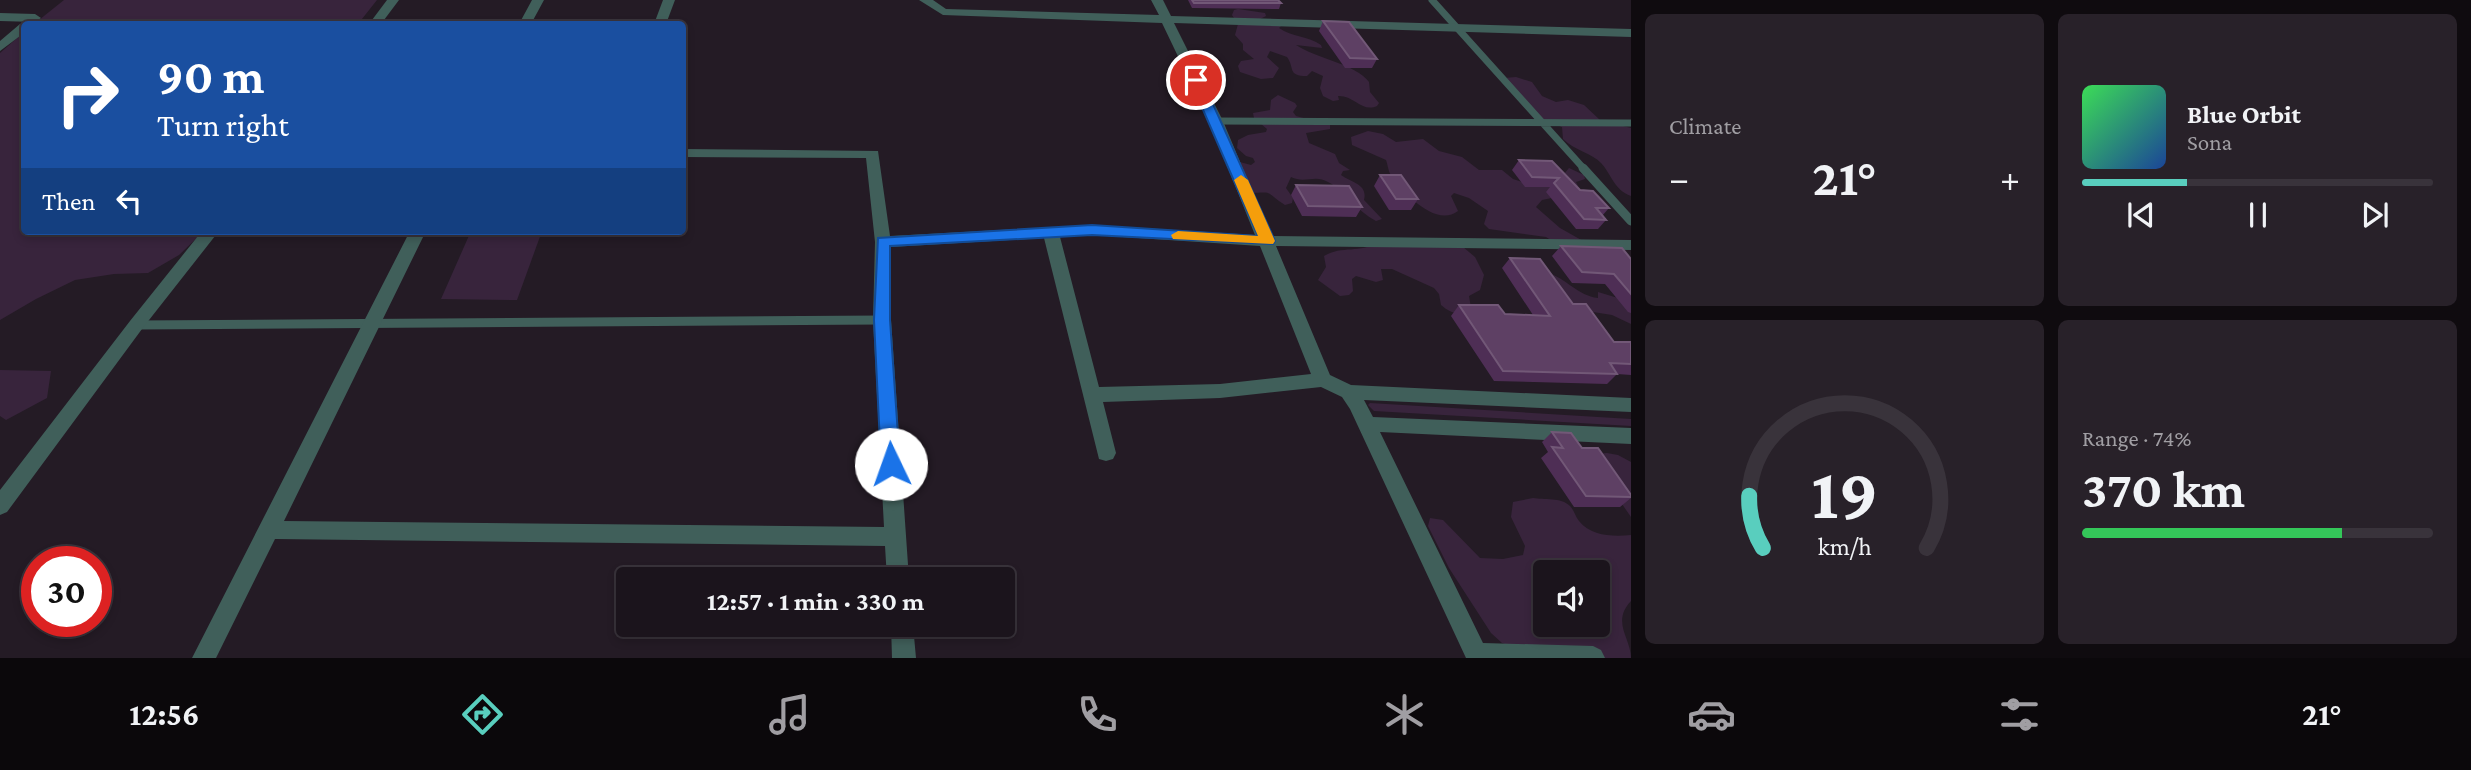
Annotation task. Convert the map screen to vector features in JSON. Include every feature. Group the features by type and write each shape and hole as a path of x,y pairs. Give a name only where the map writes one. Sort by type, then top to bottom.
{"street":[{"path":"377,21 393,0"},
{"path":"527,21 538,0"},
{"path":"661,21 669,0"},
{"path":"925,0 943,12 960,13 1631,33"},
{"path":"1157,0 1216,121 1324,380"},
{"path":"0,17 35,18 32,21"},
{"path":"0,47 21,30"},
{"path":"686,153 873,154 883,242 882,320 897,567"},
{"path":"883,242 1092,230 1268,241 1631,245"},
{"path":"1051,233 1107,453"},
{"path":"0,506 136,325 208,235"},
{"path":"204,658 416,235"},
{"path":"1092,395 1220,391 1324,380 1349,392 1631,405"},
{"path":"1349,392 1367,424 1477,656 1593,658"},
{"path":"1367,424 1631,436"},
{"path":"269,530 895,537"},
{"path":"903,637 904,658"}],"lane":[{"path":"1432,0 1631,221"},
{"path":"1216,121 1631,123"},
{"path":"136,325 882,320"}],"shaded area":[{"path":"64,0 377,0 360,21 38,21"},
{"path":"1234,10 1265,13 1266,16 1258,20 1281,26 1279,28 1284,31 1321,45 1322,48 1296,45 1363,76 1369,82 1370,92 1379,103 1377,106 1362,106 1344,96 1338,96 1339,100 1333,101 1323,96 1320,88 1323,76 1312,71 1307,76 1297,75 1292,71 1287,57 1270,51 1267,57 1279,68 1273,78 1261,79 1240,72 1238,66 1241,61 1254,59 1243,50 1243,44 1235,35 1238,24 1232,15"},
{"path":"21,35 21,235 200,235 179,255 148,273 114,274 75,280 0,320 0,53"},
{"path":"1516,77 1532,82 1542,96 1556,102 1568,100 1584,105 1600,120 1631,128 1631,196 1617,186 1598,160 1563,139 1562,127 1533,116 1504,78"},
{"path":"1278,95 1295,103 1297,106 1293,112 1296,116 1330,125 1330,129 1306,133 1309,143 1335,154 1339,163 1350,170 1343,171 1341,175 1364,190 1364,200 1382,219 1376,221 1369,217 1340,190 1323,180 1291,177 1286,188 1293,198 1292,203 1285,205 1269,193 1249,193 1237,185 1247,176 1240,173 1236,161 1251,165 1255,162 1237,148 1238,140 1266,132 1267,129 1254,118 1253,113 1270,110 1271,100"},
{"path":"1368,131 1383,134 1396,142 1423,139 1439,151 1462,157 1479,170 1502,170 1513,179 1528,184 1564,174 1569,168 1584,175 1585,179 1576,182 1581,192 1542,200 1536,207 1560,228 1592,246 1554,242 1546,237 1489,229 1484,224 1488,211 1469,198 1454,193 1451,196 1458,211 1449,215 1430,212 1420,206 1396,182 1386,160 1352,145 1351,137"},
{"path":"469,235 541,235 517,300 441,299"},
{"path":"1378,242 1463,247 1475,257 1484,275 1480,290 1469,296 1471,308 1463,313 1450,311 1441,305 1439,294 1434,288 1392,269 1381,269 1383,280 1376,282 1356,276 1352,279 1353,291 1349,295 1340,296 1318,280 1326,267 1324,256 1338,251 1364,248"},
{"path":"1546,272 1591,297 1598,298 1598,292 1618,298 1631,309 1631,324 1612,315 1574,309"},
{"path":"0,370 51,371 47,398 6,420 0,416"},
{"path":"1370,403 1631,419 1631,426 1374,411 1368,405"},
{"path":"1607,453 1631,462 1631,517 1601,474 1597,454"},
{"path":"1533,498 1552,499 1570,506 1579,521 1596,533 1631,535 1631,601 1625,609 1622,623 1631,658 1546,658 1502,643 1491,633 1449,568 1428,526 1430,518 1443,520 1480,558 1503,559 1523,555 1525,546 1511,517 1513,502"}],"building":[{"path":"1192,0 1278,0 1281,3 1194,3"},
{"path":"1323,21 1349,22 1377,59 1350,58"},
{"path":"1519,160 1552,161 1580,190 1593,191 1609,208 1596,208 1606,220 1584,219 1554,183 1559,178 1532,177"},
{"path":"1380,175 1401,175 1418,199 1396,199"},
{"path":"1296,185 1349,186 1362,207 1308,206"},
{"path":"1561,246 1622,248 1631,259 1631,294 1614,274 1582,272"},
{"path":"1510,258 1540,259 1573,304 1586,304 1614,342 1631,342 1631,364 1610,363 1617,374 1503,371 1459,305 1498,305 1505,314 1550,316"},
{"path":"1552,432 1571,433 1582,448 1598,448 1631,497 1586,496 1552,447 1563,448"}],"slow traffic":[{"path":"1178,235 1268,241 1241,180"}],"route":[{"path":"891,464 882,320 883,242 1092,230 1268,241 1196,80"}]}
